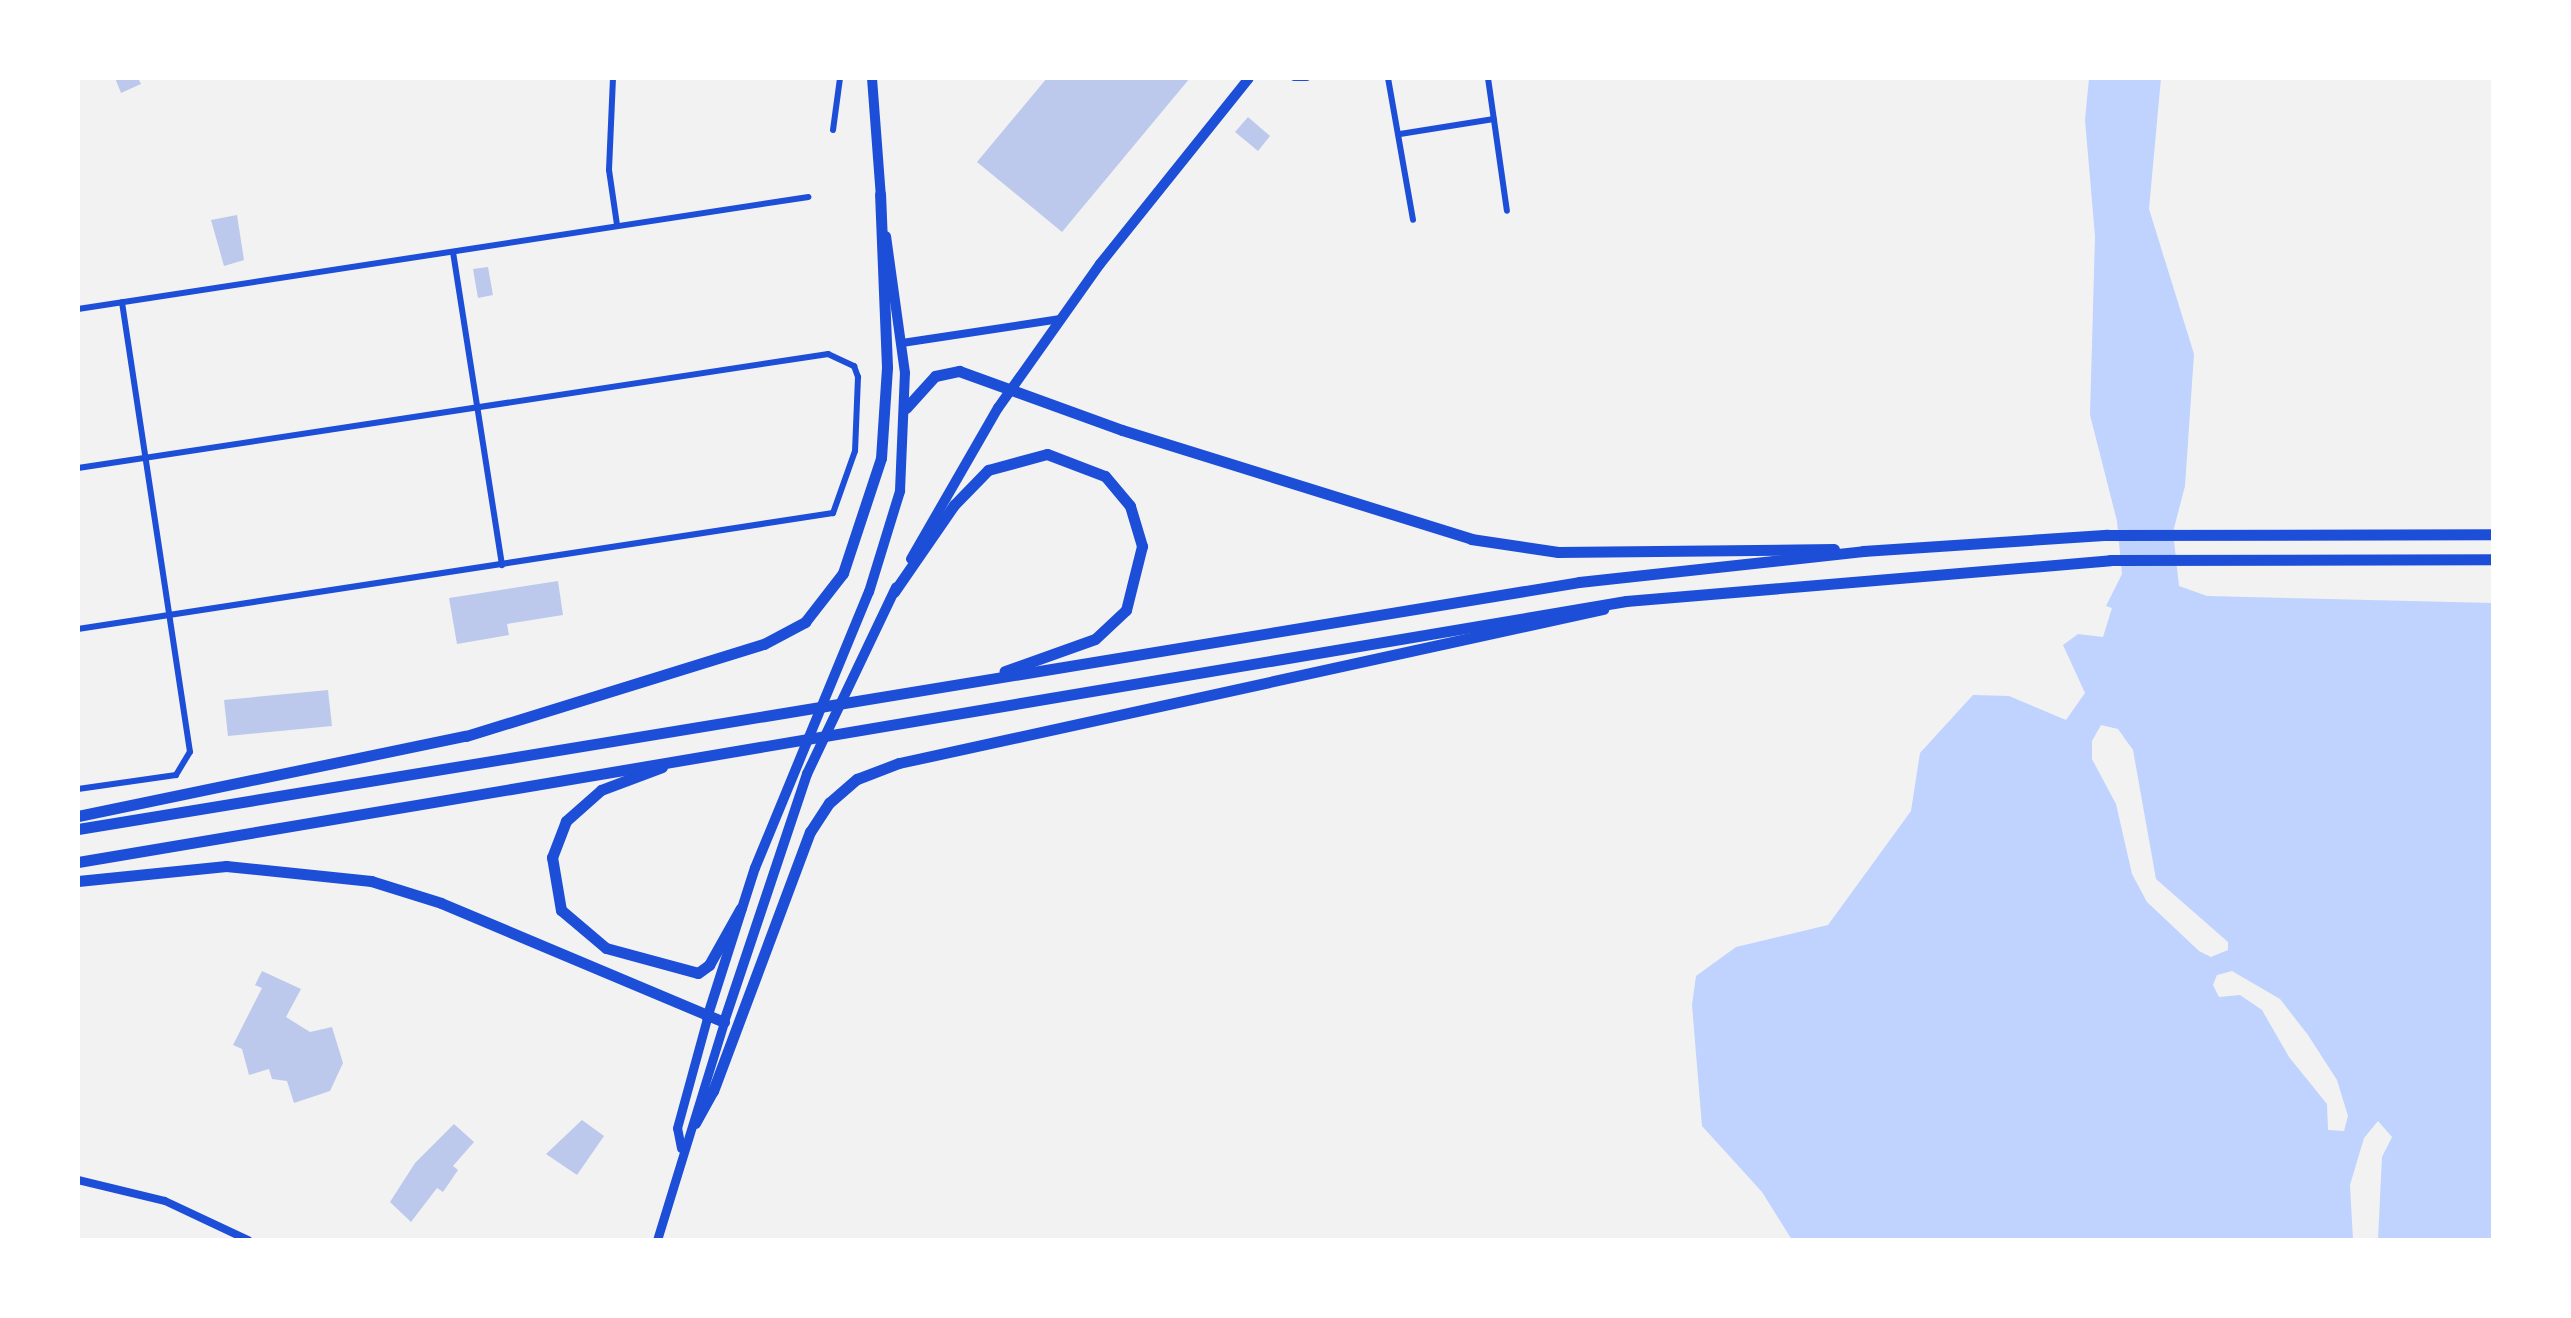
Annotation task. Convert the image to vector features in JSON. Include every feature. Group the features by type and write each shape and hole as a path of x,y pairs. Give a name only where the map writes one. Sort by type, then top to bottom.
{"highway":[{"path":"78,816 466,736 764,644 804,622 843,573 881,458 888,367 880,194"},
{"path":"906,408 927,381 946,371 1472,538 1558,552 1781,546 1863,551"},
{"path":"894,592 954,505 997,466 1047,454 1104,476 1130,506 1142,546 1126,610 1095,639 987,678"},
{"path":"78,828 1541,588 1863,551 2107,534 2494,534"},
{"path":"78,862 1626,601 2110,560 2494,559"},
{"path":"695,1122 713,1092 810,832 829,803 856,779 899,763 1570,622 1626,601"},
{"path":"683,759 601,790 575,809 552,857 554,893 574,927 591,941 698,973 709,965 741,908"},
{"path":"78,881 226,866 372,881 440,903 724,1022"}],"main road":[{"path":"681,1148 677,1128 741,908 789,777 868,592 900,491 906,408 902,342 880,194 872,78"},
{"path":"657,1240 681,1148 695,1122 724,1022 807,774 856,664 1012,390 1060,320 1249,78"}],"street":[{"path":"613,78 609,170 617,226"},
{"path":"833,130 840,78"},
{"path":"1294,78 1307,78"},
{"path":"1388,78 1413,220"},
{"path":"1488,78 1507,210"},
{"path":"1400,134 1494,119"},
{"path":"78,309 808,196"},
{"path":"453,252 502,565"},
{"path":"78,790 176,776 190,752 122,302"},
{"path":"902,342 1060,320"},
{"path":"78,468 828,354 854,366 859,392 855,451 833,513 78,629"},
{"path":"78,1180 165,1200 248,1240"}],"water":[{"path":"2089,78 2161,78 2149,209 2194,354 2185,486 2173,532 2179,586 2207,596 2493,603 2493,1240 2378,1240 2382,1157 2392,1137 2378,1121 2364,1138 2350,1185 2353,1240 1792,1240 1762,1192 1702,1126 1692,1005 1696,976 1736,947 1828,925 1911,811 1920,753 1973,695 2009,696 2066,720 2085,693 2063,645 2078,634 2103,637 2112,608 2106,606 2122,574 2117,521 2090,415 2095,236 2085,120","holes":["2101,725 2118,729 2133,750 2156,879 2228,942 2228,950 2211,957 2199,951 2147,902 2132,874 2116,804 2092,759 2092,741","2232,971 2280,999 2308,1035 2337,1080 2348,1116 2344,1131 2328,1130 2327,1104 2289,1057 2262,1010 2240,995 2219,997 2213,985 2217,975"]}],"building":[{"path":"115,78 138,78 141,84 121,93"},
{"path":"1047,78 1190,78 1062,232 977,162"},
{"path":"1248,117 1270,136 1258,151 1235,132"},
{"path":"237,215 244,260 224,266 211,220"},
{"path":"488,267 493,295 478,298 473,269"},
{"path":"558,581 563,615 507,624 509,635 457,644 449,598"},
{"path":"328,690 332,726 228,736 224,700"},
{"path":"262,971 301,989 286,1017 310,1032 332,1027 343,1063 330,1091 294,1103 287,1081 272,1079 269,1069 249,1075 242,1049 233,1045 262,988 255,985"},
{"path":"582,1120 604,1136 577,1175 546,1154"},
{"path":"454,1124 474,1142 453,1166 458,1170 443,1192 437,1188 411,1222 390,1202 415,1163"}]}
